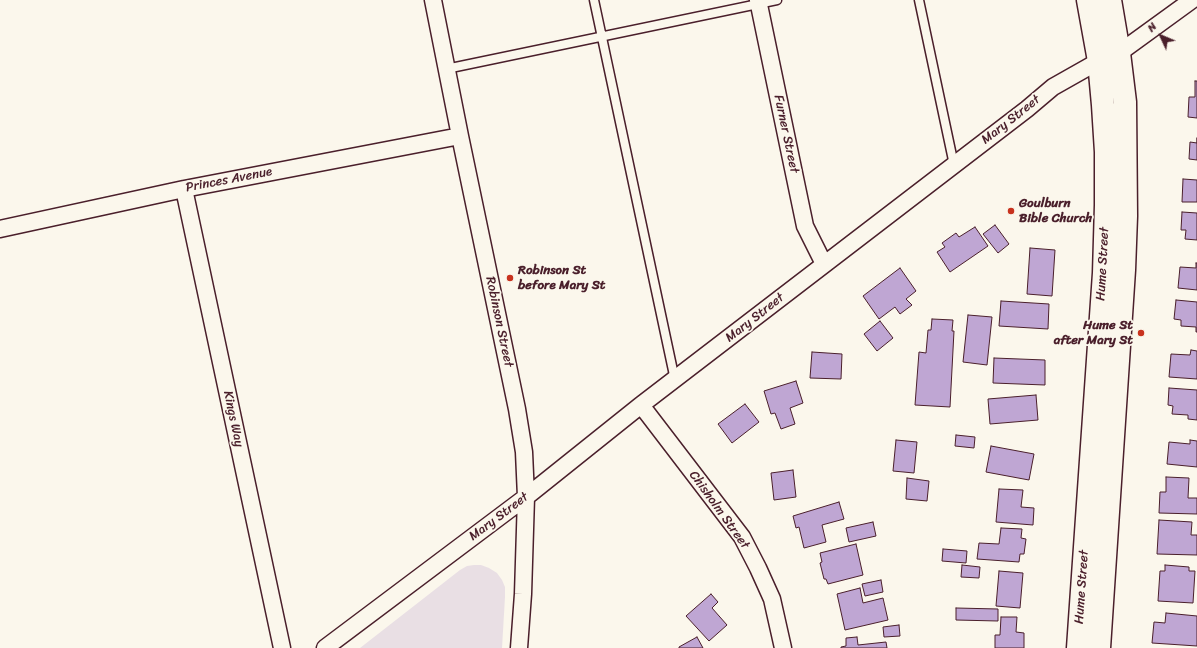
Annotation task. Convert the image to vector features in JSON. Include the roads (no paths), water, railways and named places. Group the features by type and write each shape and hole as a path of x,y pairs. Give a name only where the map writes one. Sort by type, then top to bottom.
{"main road":[{"name":"Hume Street","path":"1078,648 1104,265 1106,152 1099,61 1088,0"},
{"name":"Hume Street","path":"1098,648 1124,270 1126,216 1125,102 1110,0"}],"street":[{"name":"Robinson Street","path":"433,0 517,409 525,456 526,497 523,594 519,648"},
{"name":"Mary Street","path":"326,648 526,497 641,405 1027,109 1053,87 1099,61 1119,53 1192,0"},
{"name":"Furner Street","path":"759,2 805,226 824,264"},
{"name":"Princes Avenue","path":"0,229 184,189 460,136"},
{"name":"Kings Way","path":"184,189 282,648"},
{"name":"Chisholm Street","path":"641,405 742,538 772,599 783,648"}],"lane":[{"path":"594,0 675,380"},
{"path":"446,69 759,2 777,0"},
{"path":"919,0 954,165"}],"place":[{"name":"Goulburn Bible Church","path":"1011,211"},
{"name":"Robinson St before Mary St","path":"510,278"},
{"name":"Hume St after Mary St","path":"1141,333"}]}
